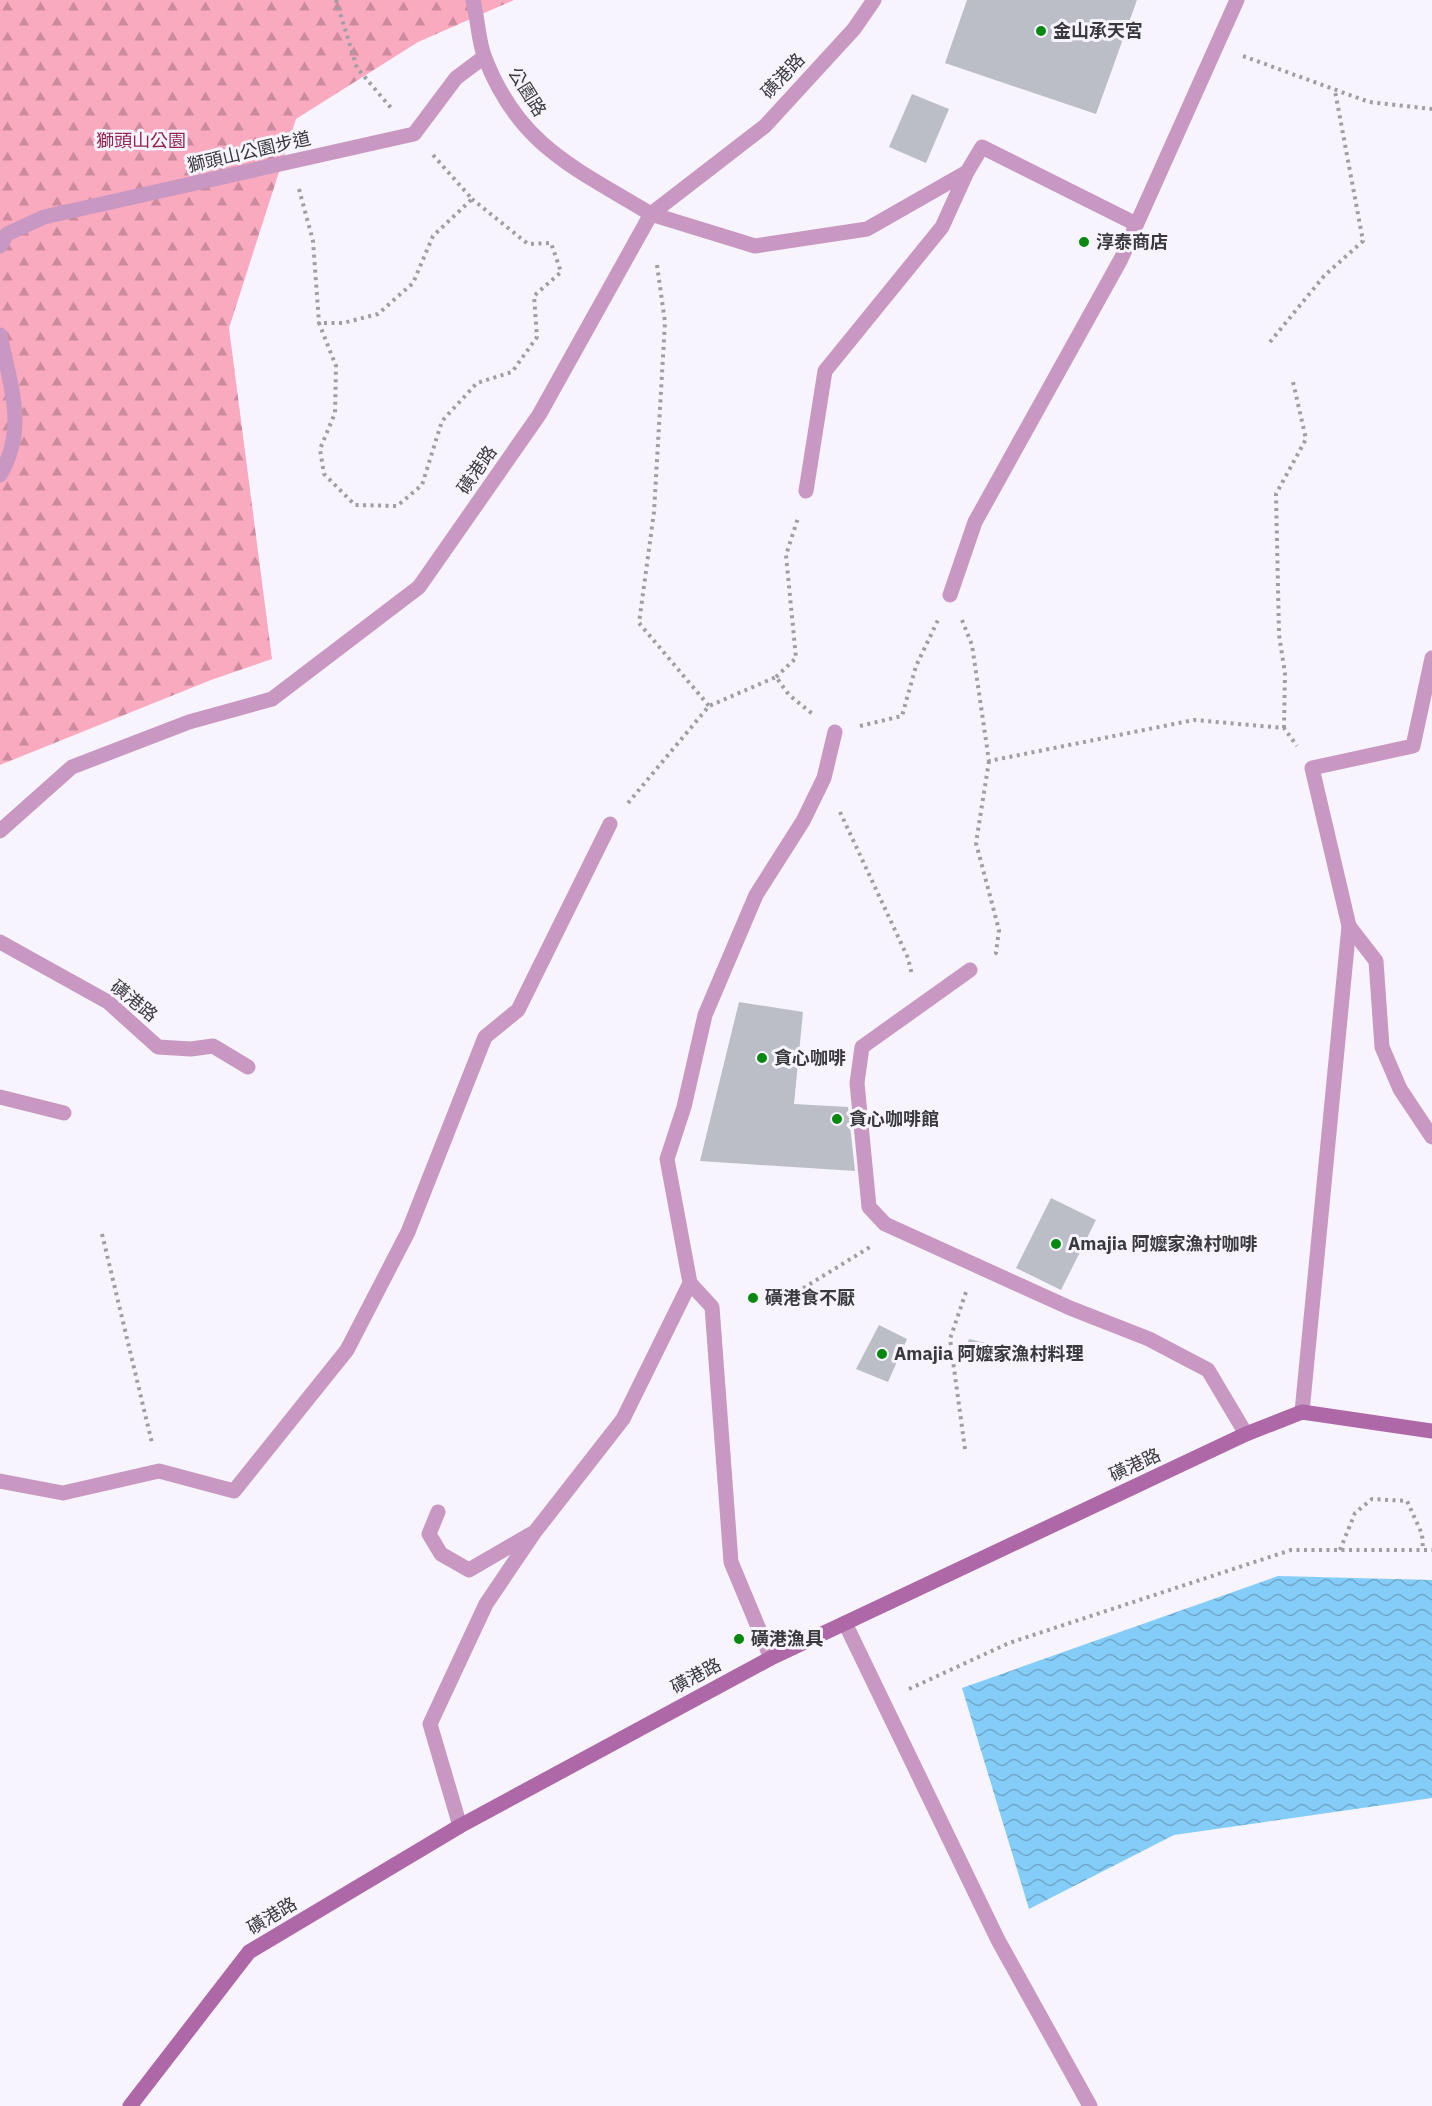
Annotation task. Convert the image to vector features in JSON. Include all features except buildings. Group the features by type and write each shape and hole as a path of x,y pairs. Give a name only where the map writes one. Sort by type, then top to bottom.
{"street":[{"name":"公園路","path":"473,0 484,57 519,122 551,153 651,214 755,246 867,229 967,172"},
{"name":"磺港路","path":"0,831 72,767 189,722 272,699 418,587 538,416 651,214 765,126 854,29 874,0"},
{"path":"950,595 975,522 1121,260 1237,0"},
{"path":"414,134 456,78 484,57"},
{"name":"獅頭山公園步道","path":"0,246 7,234 44,217 414,134"},
{"path":"806,491 825,371 942,227 967,172 982,147 1137,224"},
{"path":"0,335 17,421 9,460 0,475"},
{"path":"1302,1412 1349,926 1312,768 1413,747 1432,658"},
{"path":"771,1658 730,1562 712,1306 690,1283 667,1159 684,1107 705,1015 756,895 803,821 824,778 836,732"},
{"path":"0,1481 63,1493 159,1471 234,1491 347,1350 408,1232 485,1037 519,1010 610,824"},
{"path":"1349,926 1376,961 1382,1047 1400,1089 1432,1137"},
{"name":"磺港路","path":"0,942 108,1002 158,1047 191,1049 213,1046 248,1067"},
{"path":"970,970 862,1047 857,1083 869,1207 885,1224 975,1266 1149,1339 1208,1370 1246,1434"},
{"path":"0,1097 64,1113"},
{"path":"460,1826 430,1724 486,1604 534,1533 623,1419 690,1283"},
{"name":"磺港路","path":"130,2106 249,1952 460,1826 771,1658 1246,1434 1302,1412 1432,1431"},
{"path":"438,1512 429,1534 441,1554 469,1570 534,1533"},
{"path":"845,1623 998,1940 1090,2106"}],"path":[{"path":"292,162 313,241 319,323 336,366 335,413 320,449 324,474 355,505 397,506 422,484 442,421 477,383 512,372 537,336 534,296 561,272 551,243 528,244 472,199 357,68 336,0"},
{"path":"1217,46 1370,102 1432,109"},
{"path":"1270,342 1324,276 1363,241 1335,91"},
{"path":"319,323 344,323 378,314 413,283 433,236 472,199"},
{"path":"651,214 665,322 654,512 639,623 709,706"},
{"path":"1293,382 1306,439 1276,494 1279,635 1285,673 1284,728 1312,768"},
{"path":"610,824 709,706 776,677 796,658 786,555 806,491"},
{"path":"776,677 789,695 836,732 902,716 916,666 950,595"},
{"path":"950,595 972,645 989,761 976,843 999,930 996,953 970,970"},
{"path":"989,761 1194,720 1284,728"},
{"path":"824,778 908,958 919,1005"},
{"path":"784,1300 869,1248 885,1224"},
{"path":"102,1234 159,1471"},
{"path":"965,1449 950,1339 975,1266"},
{"path":"1340,1550 1355,1513 1372,1499 1407,1501 1422,1534 1423,1550"},
{"path":"883,1701 1009,1643 1291,1550 1432,1550"}],"green space":[{"name":"獅頭山公園","path":"0,0 514,0 418,42 296,119 229,328 272,659 211,680 0,765"}],"water":[{"path":"1278,1576 1432,1580 1432,1798 1174,1835 1029,1909 962,1688"}],"place":[{"name":"金山承天宮","path":"1041,31"},
{"name":"淳泰商店","path":"1084,242"},
{"name":"貪心咖啡","path":"762,1058"},
{"name":"貪心咖啡館","path":"837,1119"},
{"name":"Amajia 阿嬤家漁村咖啡","path":"1056,1244"},
{"name":"磺港食不厭","path":"753,1298"},
{"name":"Amajia 阿嬤家漁村料理","path":"882,1354"},
{"name":"磺港漁具","path":"739,1639"}]}
